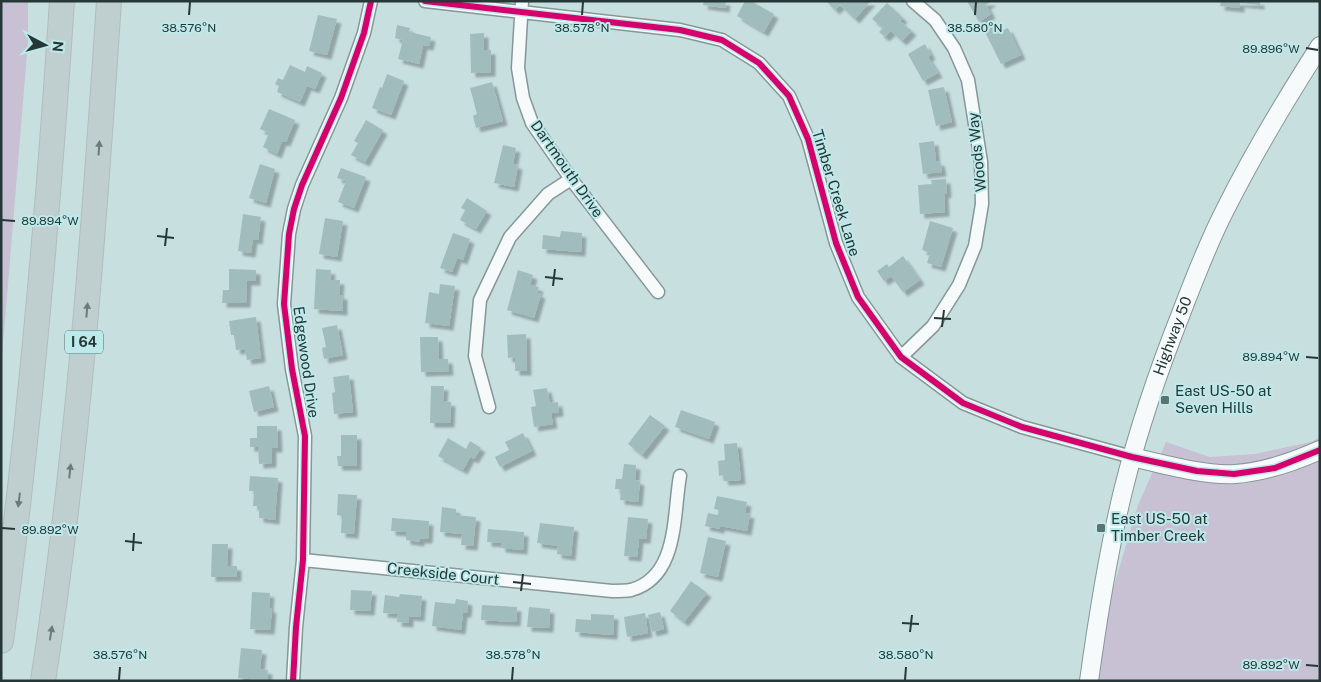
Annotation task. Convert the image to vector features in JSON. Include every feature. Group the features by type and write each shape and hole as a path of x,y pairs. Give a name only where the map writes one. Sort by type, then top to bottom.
{"highway":[{"path":"27,438 24,355 44,57 45,1"},
{"path":"1,641 27,438 36,345 62,1"},
{"name":"I 64","path":"43,681 61,554 85,335 109,1"}],"main road":[{"name":"Highway 50","path":"1089,681 1108,562 1124,488 1164,357 1197,271 1224,211 1254,155 1320,46"},
{"path":"1132,457 1197,471 1234,474 1275,468 1320,450"}],"street":[{"name":"Edgewood Drive","path":"293,681 303,560 305,436 292,370 284,304 289,234 294,209 302,185 344,89 364,33 371,1"},
{"name":"Timber Creek Lane","path":"425,1 522,7 680,30 722,40 759,63 789,96 808,139 836,243 858,297 901,357 963,403 1022,427 1132,457"},
{"name":"Woods Way","path":"901,357 932,326 959,285 975,246 982,204 981,162 968,80 954,48 935,20 913,1"},
{"name":"Dartmouth Drive","path":"522,7 518,68 523,98 532,123 571,179 658,292"},
{"path":"489,408 475,356 480,300 510,237 548,194 571,179"},
{"name":"Creekside Court","path":"303,560 612,591 631,590 650,580 664,565 670,544 680,476"}],"shaded area":[{"path":"1,1 28,1 28,42 1,369"},
{"path":"1320,437 1320,681 1095,681 1110,599 1138,505 1166,442 1210,457 1255,454 1311,442"}],"building":[{"path":"704,1 726,1 725,8 703,5"},
{"path":"745,1 751,1 774,14 764,32 737,16"},
{"path":"826,1 871,1 855,19 840,5 835,10"},
{"path":"967,1 992,1 986,5 991,14 979,22"},
{"path":"1221,1 1260,1 1260,5 1240,3 1240,8 1220,6"},
{"path":"887,3 903,18 900,21 912,31 902,41 891,31 885,37 879,32 883,28 872,19"},
{"path":"318,15 337,19 327,55 309,51"},
{"path":"995,22 999,32 1008,28 1021,55 1001,64 983,28"},
{"path":"397,25 410,28 409,32 431,37 429,46 423,45 419,64 398,59 403,40 395,38"},
{"path":"484,33 484,50 491,50 491,72 471,73 470,34"},
{"path":"925,44 931,55 928,57 938,73 923,81 908,54"},
{"path":"290,65 305,72 307,66 322,73 315,89 307,86 300,102 277,92 279,86 275,84 278,78 283,80"},
{"path":"387,74 404,81 391,115 372,108"},
{"path":"492,82 503,121 476,128 473,116 477,114 470,88"},
{"path":"944,87 952,122 936,126 928,90"},
{"path":"269,109 295,120 286,142 282,141 277,154 263,147 269,133 260,129"},
{"path":"366,120 383,130 365,162 351,155 358,143 354,141"},
{"path":"934,141 936,162 940,161 942,172 923,174 919,143"},
{"path":"503,145 516,148 513,164 518,165 514,187 494,183"},
{"path":"260,164 275,169 266,203 249,198"},
{"path":"341,168 366,177 354,208 338,202 346,181 337,178"},
{"path":"946,179 947,193 944,194 945,212 920,214 918,185 932,184 931,180"},
{"path":"467,198 487,211 476,229 460,220 465,210 461,208"},
{"path":"243,214 261,217 258,240 253,239 251,253 238,251"},
{"path":"325,218 343,221 337,257 319,254"},
{"path":"930,221 953,228 941,267 927,263 930,253 922,250"},
{"path":"561,231 582,233 581,252 542,249 543,235 560,237"},
{"path":"453,233 470,239 463,260 457,258 452,272 440,268"},
{"path":"903,256 920,280 903,292 891,276 884,281 877,271 887,264 889,267"},
{"path":"229,269 256,270 256,281 247,281 246,303 222,303 223,290 229,290"},
{"path":"316,269 331,270 330,280 340,280 339,295 343,295 343,311 314,309"},
{"path":"518,270 533,275 530,285 539,287 537,293 541,294 534,318 507,310"},
{"path":"440,284 455,286 449,326 425,323 429,292 439,294"},
{"path":"256,317 261,358 247,360 245,349 236,350 234,335 231,335 229,321"},
{"path":"337,325 343,355 324,359 322,348 326,347 322,328"},
{"path":"526,334 527,371 515,371 515,357 508,358 507,335"},
{"path":"420,337 438,337 439,359 448,359 449,371 421,372"},
{"path":"349,375 353,412 334,414 332,393 335,392 333,377"},
{"path":"269,386 274,407 254,412 249,391"},
{"path":"431,386 444,386 443,401 451,402 450,423 430,423"},
{"path":"547,388 550,403 558,402 559,412 551,413 553,424 534,427 531,407 536,406 533,390"},
{"path":"681,410 715,422 709,439 675,427"},
{"path":"650,415 665,426 642,455 628,444"},
{"path":"257,426 277,426 278,448 272,448 272,463 259,464 258,447 250,447 250,438 257,438"},
{"path":"523,433 532,451 500,467 495,457 509,450 505,442"},
{"path":"341,435 357,435 357,466 338,466 337,456 341,456"},
{"path":"448,438 466,449 470,441 481,448 474,459 470,457 463,470 438,456"},
{"path":"737,443 741,480 724,481 723,475 719,476 718,461 725,460 724,444"},
{"path":"624,464 636,465 635,480 640,481 638,502 620,500 621,489 615,489 616,479 622,479"},
{"path":"250,476 278,478 275,520 259,518 259,506 253,506 254,491 249,491"},
{"path":"338,494 357,495 354,534 341,533 342,516 337,515"},
{"path":"717,496 747,502 745,513 750,514 747,531 720,526 720,529 705,526 708,513 718,515 719,510 714,509"},
{"path":"442,507 456,509 456,515 476,517 473,546 461,545 462,534 440,532"},
{"path":"628,517 648,519 646,539 639,539 637,557 624,556"},
{"path":"392,518 429,521 428,539 420,539 420,542 406,540 406,532 391,531"},
{"path":"540,523 574,527 571,556 557,554 558,546 537,543"},
{"path":"488,529 524,532 523,550 501,548 501,543 487,542"},
{"path":"708,537 726,541 718,577 700,573"},
{"path":"212,544 228,544 227,566 237,566 237,577 211,577"},
{"path":"691,581 707,593 684,622 670,611"},
{"path":"351,590 372,591 370,611 350,610"},
{"path":"252,592 270,593 269,608 272,609 270,630 250,629"},
{"path":"400,594 422,596 420,617 409,616 409,623 397,622 398,614 383,613 385,595 399,597"},
{"path":"456,599 468,601 467,613 463,613 461,630 432,626 435,602 455,604"},
{"path":"482,605 517,607 516,622 481,620"},
{"path":"529,607 550,609 549,628 527,627"},
{"path":"660,612 664,629 652,632 648,615"},
{"path":"645,613 648,633 627,637 624,617"},
{"path":"591,614 614,615 613,635 575,632 576,619 591,620"},
{"path":"241,648 262,650 260,669 268,670 267,681 238,678"}],"cycle path":[{"path":"293,681 303,560 305,436 292,369 284,304 289,234 294,209 302,185 341,98 364,33 371,1"},
{"path":"425,1 680,30 722,40 759,63 789,96 808,139 836,243 858,297 901,357 963,403 1022,427 1132,457 1197,471 1234,474 1275,468 1320,450"}],"place":[{"name":"East US-50 at Seven Hills","path":"1165,400"},
{"name":"East US-50 at Timber Creek","path":"1101,528"}]}
